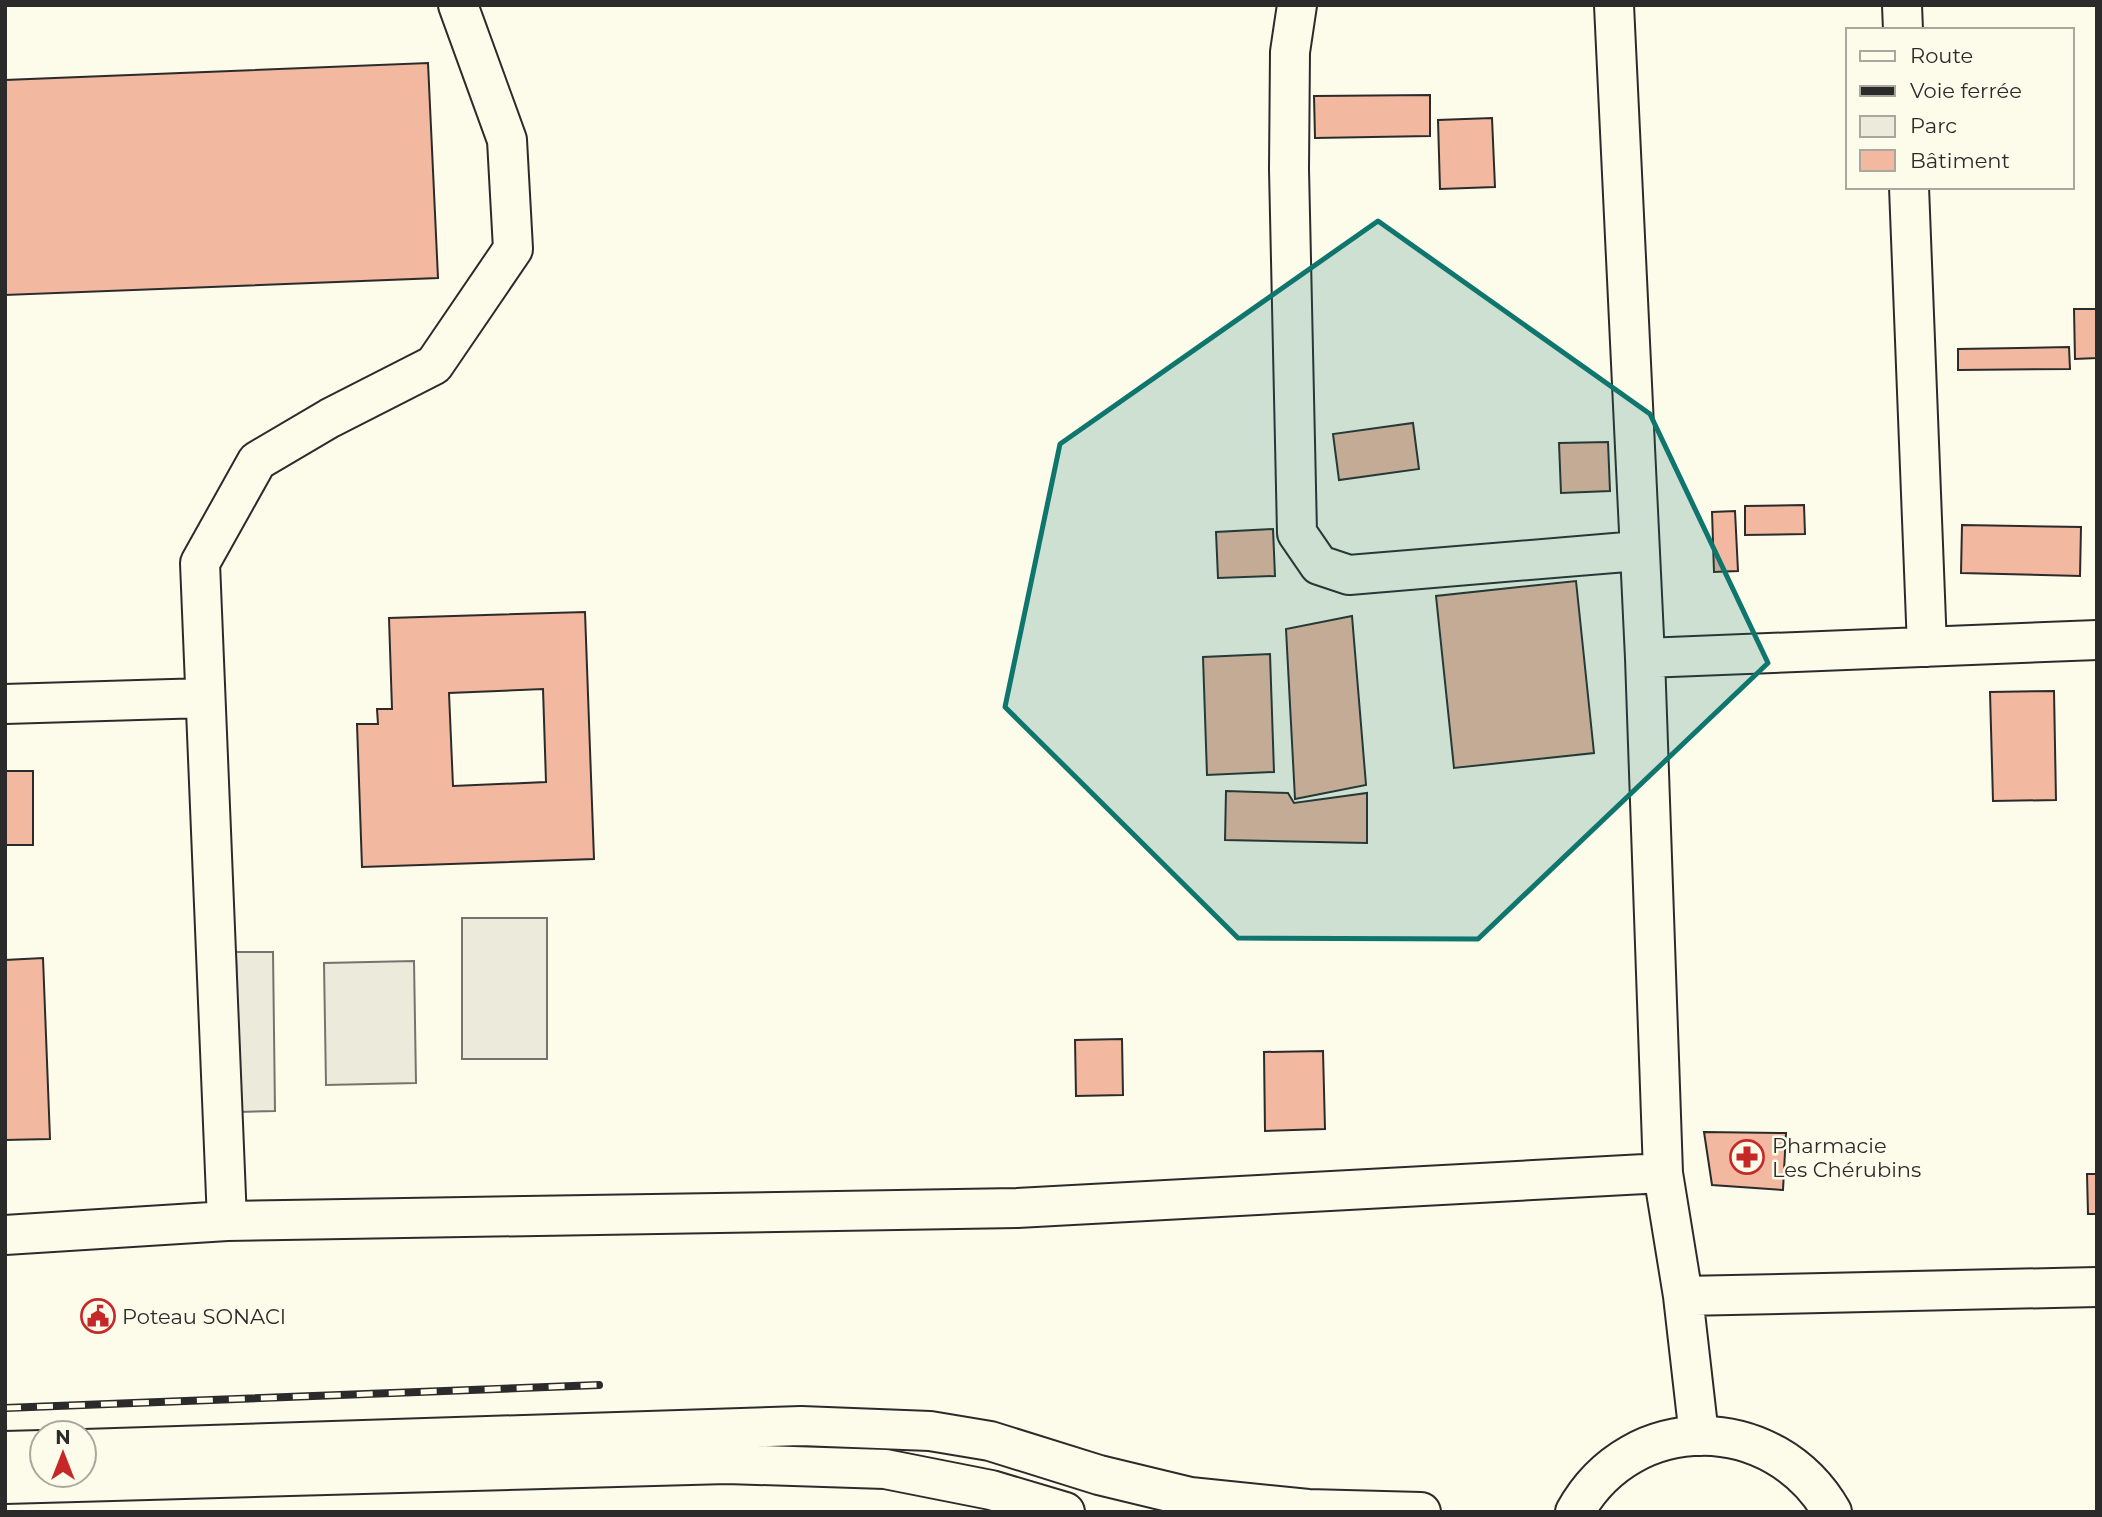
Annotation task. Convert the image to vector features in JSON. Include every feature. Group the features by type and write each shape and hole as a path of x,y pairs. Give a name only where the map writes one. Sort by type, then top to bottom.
{"main road":[{"path":"227,1221 200,563 257,461 330,418 434,365 513,249 507,140 458,5"},
{"path":"1297,5 1290,52 1289,169 1297,533 1319,565 1349,575 1638,551"},
{"path":"1614,5 1645,658 1663,1173 1683,1296 1699,1436"},
{"path":"1902,5 1903,28"},
{"path":"1909,189 1927,647"},
{"path":"1645,658 2097,639"},
{"path":"5,704 205,698"},
{"path":"5,1234 227,1221 1017,1208 1663,1173"},
{"path":"1683,1296 2097,1287"},
{"path":"98,1449 800,1426 930,1431 990,1441 1099,1475 1190,1497 1308,1509 1421,1512"},
{"path":"1547,1512 1583,1501 1607,1472 1627,1457 1662,1442 1699,1436 1740,1440 1779,1456 1811,1482 1832,1512"},
{"path":"5,1451 28,1450"},
{"path":"5,1484 727,1464 885,1469 991,1490 1065,1512"}],"highlighted area":[{"path":"1378,221 1650,414 1768,663 1478,939 1238,938 1005,707 1060,444"}],"green space":[{"path":"462,918 547,918 547,1059 462,1059"},
{"path":"414,961 416,1083 326,1085 324,963"}],"shaded area":[{"path":"236,952 273,952 275,1111 239,1112"}],"building":[{"path":"428,63 438,278 5,295 5,80"},
{"path":"1430,95 1430,136 1315,138 1314,96"},
{"path":"1492,118 1495,187 1440,189 1438,120"},
{"path":"2074,309 2097,309 2097,358 2075,359"},
{"path":"2069,347 2070,369 1958,370 1958,349"},
{"path":"1413,423 1419,469 1339,480 1333,434"},
{"path":"1608,442 1610,491 1561,493 1559,443"},
{"path":"1804,505 1805,534 1745,535 1745,506"},
{"path":"1735,511 1738,571 1714,572 1712,512"},
{"path":"1962,525 2081,527 2080,576 1961,573"},
{"path":"1273,529 1275,576 1218,578 1216,532"},
{"path":"1576,581 1594,753 1454,768 1436,596"},
{"path":"585,612 594,859 362,867 357,724 378,724 377,709 392,709 389,618","holes":["543,689 546,782 453,786 449,693"]},
{"path":"1352,616 1366,785 1295,799 1286,629"},
{"path":"1270,654 1274,772 1207,775 1203,657"},
{"path":"2054,691 2056,800 1993,801 1990,692"},
{"path":"5,771 33,771 33,845 5,845"},
{"path":"1226,791 1288,793 1294,803 1367,793 1367,843 1225,840"},
{"path":"43,958 50,1139 5,1140 5,960"},
{"path":"1122,1039 1123,1095 1076,1096 1075,1040"},
{"path":"1323,1051 1325,1129 1265,1131 1264,1052"},
{"path":"1704,1132 1786,1133 1783,1190 1712,1185"},
{"path":"2087,1174 2097,1174 2097,1214 2088,1214"}],"railway":[{"path":"5,1408 599,1385"}],"place":[{"name":"Pharmacie Les Chérubins","path":"1747,1157"},
{"name":"Poteau SONACI","path":"98,1316"}]}
